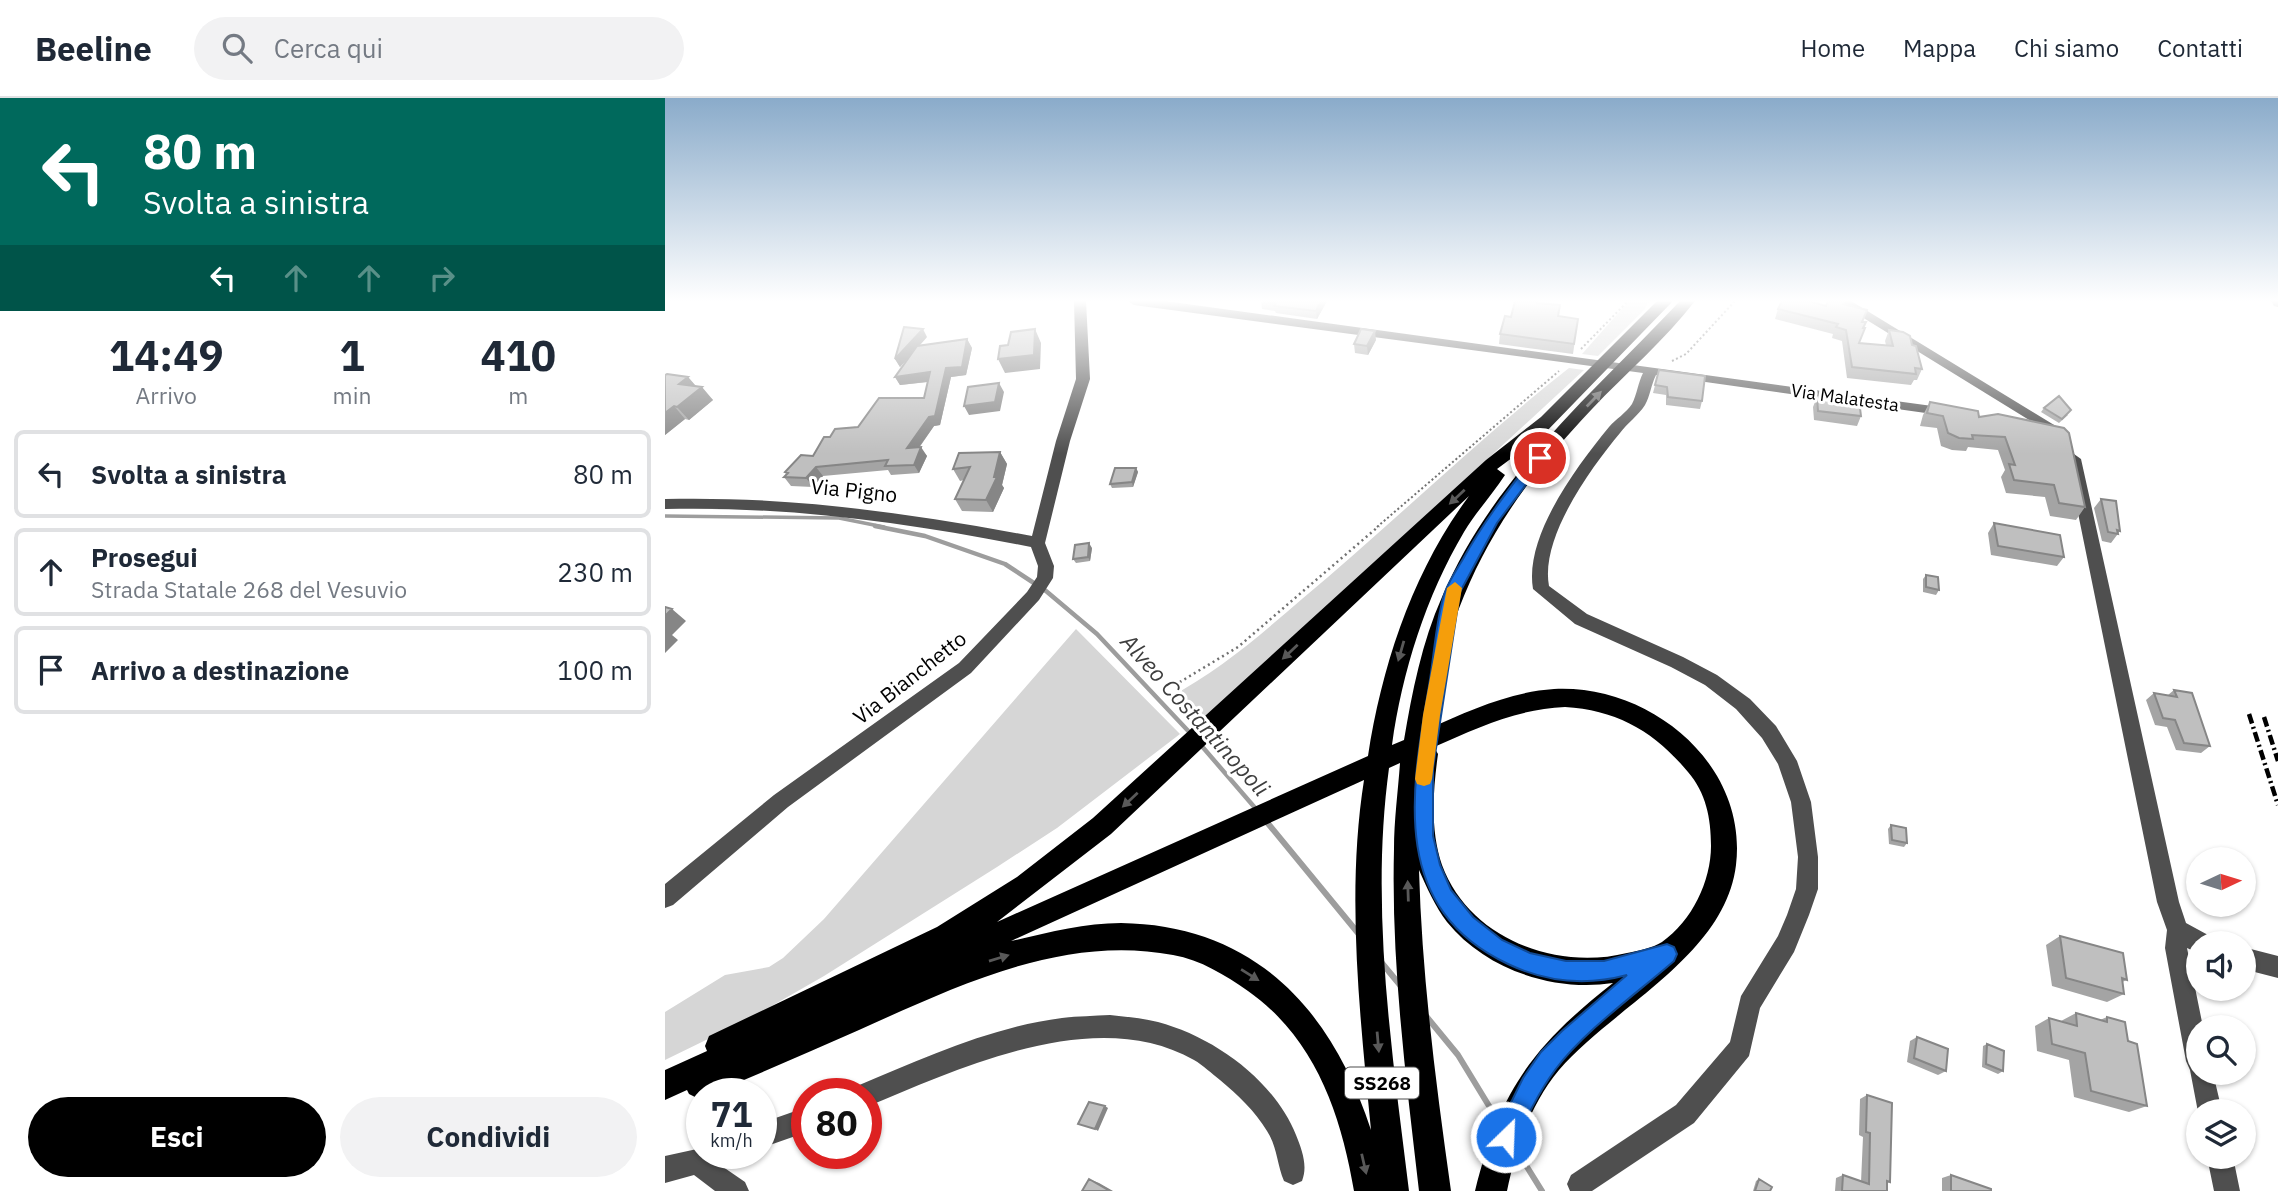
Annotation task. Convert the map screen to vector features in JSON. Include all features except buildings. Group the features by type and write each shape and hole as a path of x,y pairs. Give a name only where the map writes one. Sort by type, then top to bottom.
{"highway":[{"name":"SS268","path":"1393,1191 1373,974 1370,903 1374,782 1385,716 1407,632 1425,587 1467,512 1491,481 1546,421 1616,352"},
{"name":"SS268","path":"1435,1191 1410,960 1406,846 1409,783 1424,679 1453,592 1472,553 1512,491 1554,441 1640,352"},
{"path":"665,1074 768,1021 902,959 981,917 1036,878 1102,825 1492,464 1546,421"},
{"path":"1453,592 1424,768 1422,812 1430,866 1444,896 1466,924 1495,947 1529,963 1566,971 1604,971 1667,954"},
{"path":"665,1085 1505,706 1535,699 1566,697 1599,701 1629,711 1658,727 1682,747 1704,774 1719,806 1725,839 1723,874 1709,909 1687,937 1569,1039 1549,1060 1518,1108 1494,1176"},
{"path":"665,1098 764,1059 928,984 1000,957 1052,943 1099,937 1145,937 1188,946 1229,961 1263,983 1291,1008 1319,1044 1341,1087 1355,1126 1370,1191"}],"street":[{"path":"1037,543 1044,524 1057,462 1083,379 1082,352"},
{"name":"Via Malatesta","path":"1518,352 1966,415"},
{"path":"1926,352 2057,431 2070,442 2131,735 2168,902 2178,930 2176,948 2189,1015"},
{"path":"1580,1184 1685,1114 1741,1048 1749,1004 1786,944 1807,889 1808,857 1801,802 1787,761 1769,732 1743,704 1711,680 1678,662 1581,620 1541,589 1539,568 1551,533 1576,482 1615,429 1637,407 1644,394 1646,376 1652,370"},
{"path":"2017,425 2057,431"},
{"name":"Via Pigno","path":"665,504 769,504 853,510 900,516 1037,543"},
{"name":"Via Bianchetto","path":"665,898 763,815 965,668 1033,596 1045,578 1047,566 1037,543"},
{"path":"2178,930 2186,935"},
{"path":"2256,962 2278,967"},
{"path":"882,1089 933,1066 1006,1043 1071,1027 1117,1026 1159,1032 1199,1047 1234,1073 1271,1112 1289,1146 1293,1172"},
{"path":"665,1170 686,1162"},
{"path":"717,1169 736,1191"},
{"path":"2222,1169 2227,1191"}],"path":[{"path":"1175,685 1238,647 1539,385 1573,360 1579,352"},
{"path":"1652,370 1683,357 1688,352"}],"shaded area":[{"path":"1584,352 1602,352 1598,356 1582,354"},
{"path":"1569,368 1584,370 1204,721 1201,719 1195,725 1169,697 1205,676 1254,639"},
{"path":"1076,629 1180,734 1057,828 997,867 824,976 749,1019 665,1060 665,1012 725,975 769,967 783,958 824,919"}],"waterway":[{"name":"Alveo Costantinopoli","path":"665,516 839,518 884,527"},
{"name":"Alveo Costantinopoli","path":"875,526 925,536 1005,564 1046,591 1097,634 1192,735"},
{"name":"Alveo Costantinopoli","path":"1200,744 1256,809"},
{"name":"Alveo Costantinopoli","path":"1266,821 1358,933"},
{"name":"Alveo Costantinopoli","path":"1381,962 1400,985"},
{"name":"Alveo Costantinopoli","path":"1426,1016 1458,1055 1500,1124"},
{"name":"Alveo Costantinopoli","path":"1514,1146 1542,1191"}],"railway":[{"path":"2249,714 2278,805"},
{"path":"2264,717 2278,761"}],"slow traffic":[{"path":"1424,779 1432,715 1455,588"}],"route":[{"path":"1506,1137 1518,1108 1549,1060 1569,1039 1667,954 1604,971 1566,971 1529,963 1495,947 1466,924 1444,896 1430,866 1422,812 1424,768 1453,592 1492,520 1540,458"}]}
